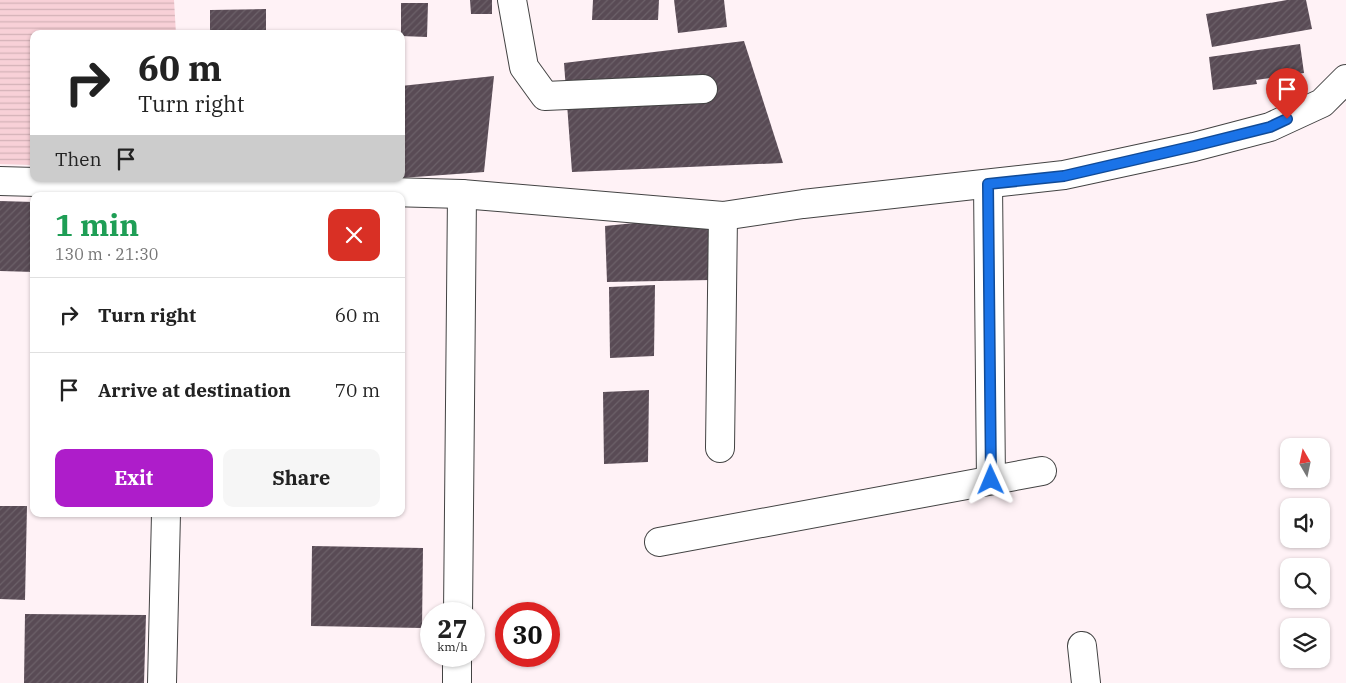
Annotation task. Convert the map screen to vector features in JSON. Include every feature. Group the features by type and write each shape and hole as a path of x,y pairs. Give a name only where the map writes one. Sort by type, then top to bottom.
{"street":[{"path":"512,0 524,67 545,96 703,90"},
{"path":"405,193 462,194 723,216 803,204 1064,176 1270,127 1322,103 1346,79"},
{"path":"0,181 174,190 318,192"},
{"path":"988,184 991,480"},
{"path":"458,602 462,194"},
{"path":"720,448 723,216"},
{"path":"659,542 1042,471"},
{"path":"162,683 166,517"},
{"path":"1082,646 1086,683"},
{"path":"457,667 457,683"}],"shaded area":[{"path":"0,0 174,0 176,30 30,30 30,165 0,164"}],"building":[{"path":"470,0 492,0 492,14 471,14"},
{"path":"593,0 659,0 658,20 592,20"},
{"path":"674,0 724,0 727,27 678,33"},
{"path":"1287,0 1306,0 1312,29 1212,47 1206,14"},
{"path":"401,3 428,3 427,37 405,36 405,30 401,30"},
{"path":"266,9 266,30 210,30 210,10"},
{"path":"744,41 783,163 572,172 564,63"},
{"path":"1300,44 1304,73 1256,80 1257,84 1213,90 1209,57"},
{"path":"494,76 484,172 405,178 405,86"},
{"path":"0,201 30,202 30,272 0,271"},
{"path":"714,215 711,280 607,282 605,226"},
{"path":"655,285 654,356 610,358 609,287"},
{"path":"649,390 648,462 604,464 603,392"},
{"path":"0,506 27,506 25,600 0,599"},
{"path":"312,546 423,548 420,628 311,626"},
{"path":"25,614 146,615 144,683 24,683"}],"route":[{"path":"991,480 988,184 1064,176 1270,127 1287,119"}]}
